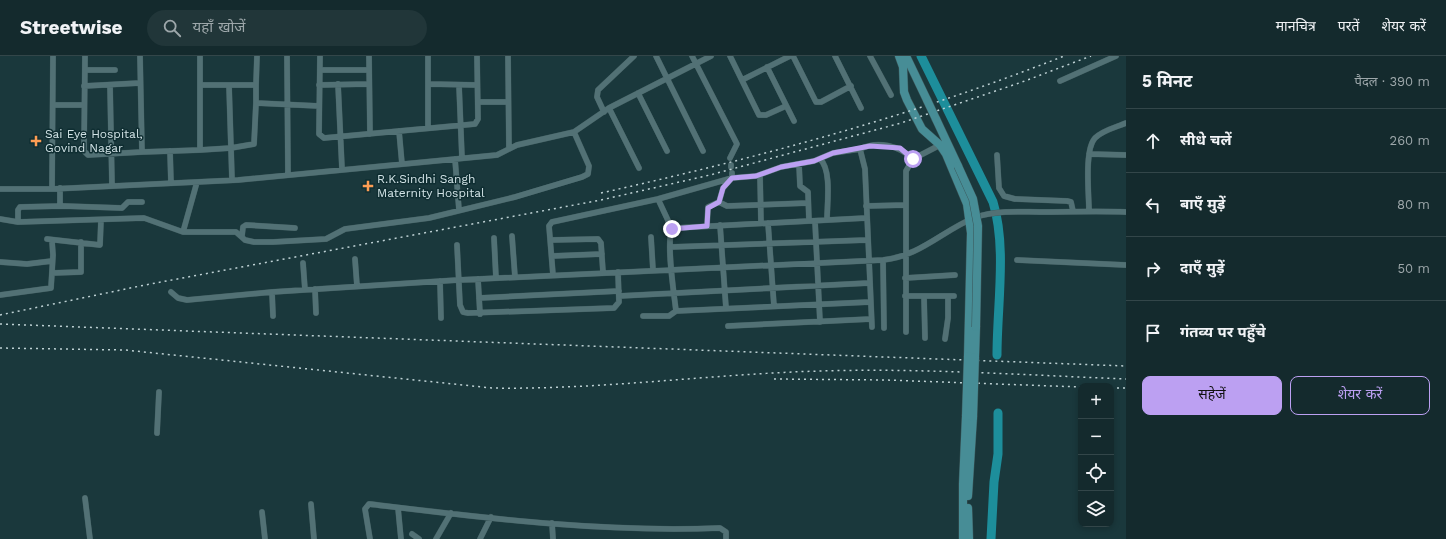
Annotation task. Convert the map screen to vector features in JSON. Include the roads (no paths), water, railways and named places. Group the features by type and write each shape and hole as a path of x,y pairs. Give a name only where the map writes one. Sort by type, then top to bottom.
{"street":[{"path":"52,188 53,56"},
{"path":"85,56 85,154 88,156 231,148 254,144 256,56"},
{"path":"140,56 142,152"},
{"path":"200,56 200,150"},
{"path":"287,56 288,174"},
{"path":"320,56 320,137 324,138 472,125 477,122 478,56"},
{"path":"369,56 370,134"},
{"path":"428,56 428,128"},
{"path":"508,56 508,148"},
{"path":"604,112 597,97 598,90 634,56"},
{"path":"656,56 703,151"},
{"path":"692,56 737,144 730,158"},
{"path":"0,189 60,188 232,180 497,155 504,153 508,148 574,132 609,108 711,56"},
{"path":"730,56 759,115 766,115 786,106"},
{"path":"742,80 790,56"},
{"path":"793,56 816,102 821,102 851,86"},
{"path":"835,56 861,108"},
{"path":"870,56 891,96"},
{"path":"899,56 903,67 904,92 907,100 922,129 940,144 962,190 970,220 971,356 968,489 969,539"},
{"path":"906,56 973,199 978,226 979,252 976,327 971,356"},
{"path":"1060,81 1116,56"},
{"path":"767,68 794,121"},
{"path":"85,70 114,70"},
{"path":"320,70 369,70"},
{"path":"84,86 140,83"},
{"path":"110,84 112,185"},
{"path":"338,84 342,169"},
{"path":"319,85 369,84"},
{"path":"428,84 478,85"},
{"path":"200,85 256,85"},
{"path":"228,85 232,180"},
{"path":"459,85 462,158"},
{"path":"638,93 667,151"},
{"path":"478,102 508,102"},
{"path":"256,103 288,103 319,106"},
{"path":"53,105 84,105"},
{"path":"609,108 639,168"},
{"path":"1089,210 1089,154 1095,138 1126,123"},
{"path":"399,131 402,164"},
{"path":"0,219 18,222 148,219 183,232 236,232 247,241 273,242 326,239 345,230 429,218 582,177 588,174 589,166 574,132"},
{"path":"906,332 906,171 913,159 940,144"},
{"path":"553,275 549,226 552,222 658,199 732,175 760,175 781,167 820,159 833,153 870,146 894,147 904,150 913,159"},
{"path":"860,149 865,169 872,327"},
{"path":"170,151 171,183"},
{"path":"1089,154 1126,155"},
{"path":"997,155 999,188 1004,196 1015,199 1067,201 1071,202 1074,211"},
{"path":"455,159 459,210"},
{"path":"820,159 824,164 827,174 827,220"},
{"path":"799,164 800,186 807,190 808,203 816,241 820,322"},
{"path":"707,226 708,208 719,202 723,188 732,175"},
{"path":"760,175 761,223"},
{"path":"183,232 197,182"},
{"path":"60,188 60,206"},
{"path":"658,199 672,229 672,269 676,311"},
{"path":"18,222 18,210 20,208 60,206 122,208 128,202 142,202"},
{"path":"719,202 727,206 808,203"},
{"path":"866,206 906,205"},
{"path":"171,292 178,298 186,300 272,292 440,281 722,266 883,260 906,256 970,220 995,213 1089,210 1126,212"},
{"path":"672,229 720,225 866,218"},
{"path":"0,295 51,288 52,261 49,240 100,245 101,220"},
{"path":"768,223 774,306"},
{"path":"242,236 243,227 246,225 295,228"},
{"path":"720,225 726,308"},
{"path":"512,236 514,277"},
{"path":"651,237 653,270"},
{"path":"494,238 496,278"},
{"path":"550,240 598,239 601,243 603,272"},
{"path":"671,247 867,240"},
{"path":"52,273 81,272 81,242"},
{"path":"457,245 461,309 468,313 480,314 614,308 618,304 618,272"},
{"path":"552,256 602,254"},
{"path":"355,259 357,286"},
{"path":"883,260 884,328"},
{"path":"1017,260 1126,265"},
{"path":"0,262 27,264 52,261"},
{"path":"303,263 305,290"},
{"path":"905,278 955,275"},
{"path":"478,279 480,314"},
{"path":"440,281 441,318"},
{"path":"479,298 674,292 869,283"},
{"path":"316,289 316,313"},
{"path":"272,292 273,316"},
{"path":"905,296 951,296 945,339"},
{"path":"924,296 925,338"},
{"path":"643,316 669,316 676,311 870,302"},
{"path":"728,326 871,319"},
{"path":"157,433 159,392"},
{"path":"963,539 963,484 969,417"},
{"path":"85,498 90,539"},
{"path":"311,504 314,539"},
{"path":"370,539 365,509 369,504 552,524 618,529 720,528 726,532 726,539"},
{"path":"398,508 401,539"},
{"path":"262,512 265,539"},
{"path":"436,539 451,513"},
{"path":"480,539 491,517"},
{"path":"552,524 554,539"},
{"path":"412,534 419,539"}],"waterway":[{"path":"921,56 993,202 1000,238 997,355"},
{"path":"991,539 994,482 998,454 998,413"}],"railway":[{"path":"601,193 719,165 836,134 951,97 1064,56"},
{"path":"0,315 145,285 601,200 710,175 901,123 1022,82 1091,56"},
{"path":"0,324 1126,366"},
{"path":"0,348 125,350 492,388 574,387 738,375 858,370 973,372 1126,379"},
{"path":"774,379 886,380 1078,387"},
{"path":"1114,388 1126,388"}],"place":[{"name":"Sai Eye Hospital, Govind Nagar","path":"36,141"},
{"name":"R.K.Sindhi Sangh Maternity Hospital","path":"368,186"}]}
